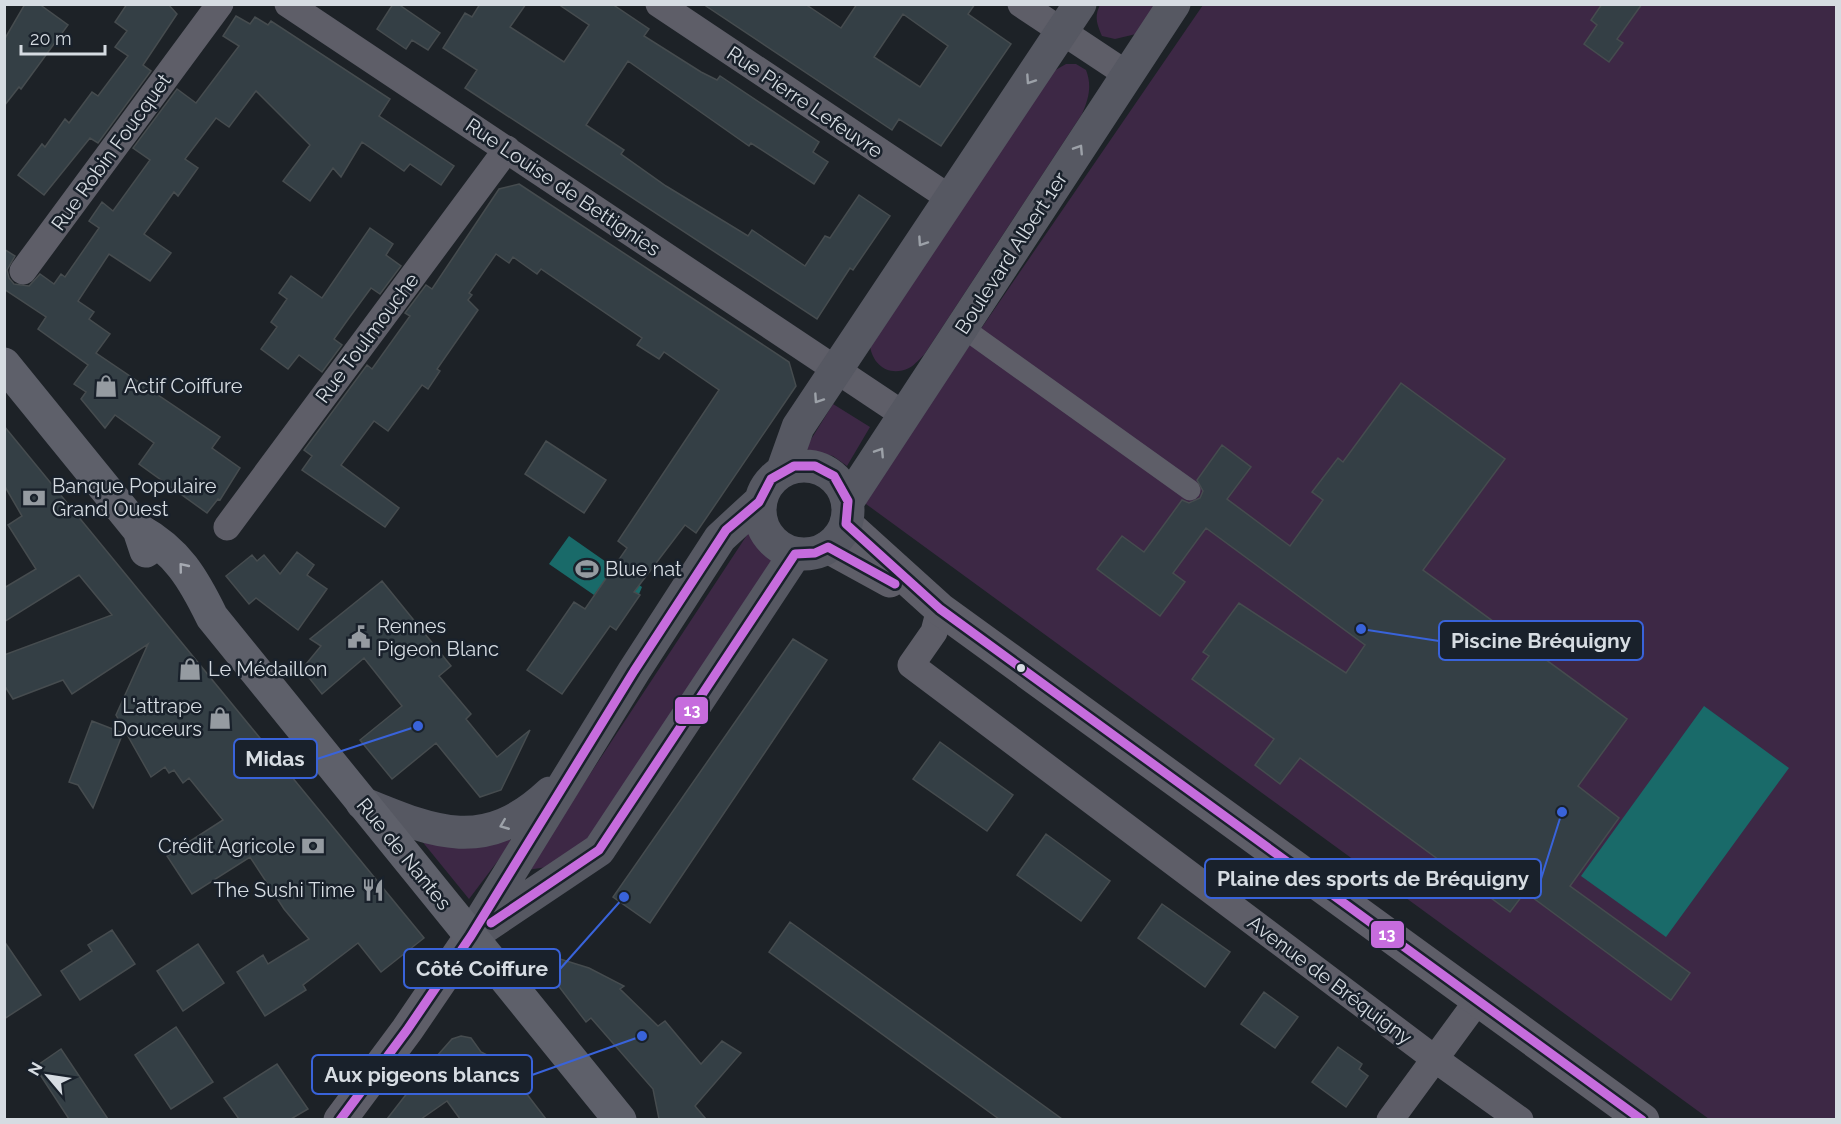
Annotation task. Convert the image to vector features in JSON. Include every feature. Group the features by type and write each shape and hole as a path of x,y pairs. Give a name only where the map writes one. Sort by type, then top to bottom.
{"main road":[{"path":"783,470 798,427 1080,4"},
{"name":"Boulevard Albert 1er","path":"841,524 904,415 1174,4"},
{"name":"Rue de Nantes","path":"4,364 139,530 162,542 184,567 196,584 212,617 620,1119"},
{"path":"471,936 567,778 720,538 759,502 771,479 783,470 794,466 815,466 834,476 843,488 841,524 815,553 795,554 785,551 770,540 762,526 759,502"},
{"path":"471,936 599,850 795,554"},
{"path":"362,803 436,831 494,830 515,821 567,778"}],"street":[{"name":"Rue Robin Foucquet","path":"23,271 220,4"},
{"name":"Rue Louise de Bettignies","path":"288,4 904,415"},
{"name":"Rue Pierre Lefeuvre","path":"659,4 951,199"},
{"path":"1022,4 1128,75"},
{"name":"Rue Toulmouche","path":"227,527 507,149"},
{"path":"962,327 1190,490"},
{"path":"841,524 940,609 1643,1119"},
{"name":"Avenue de Bréquigny","path":"940,609 934,632 911,665 1435,1059 1520,1119"},
{"path":"340,1119 407,1030 471,936"},
{"path":"1390,1119 1478,1000"}],"shaded area":[{"path":"1100,5 1156,5 1136,34 1115,39 1102,36 1097,20"},
{"path":"1203,5 1836,5 1836,1119 1709,1119 866,504 865,498"},
{"path":"1066,64 1076,64 1086,70 1089,92 1082,114 924,355 911,367 902,370 884,368 875,359 870,346 1052,72"},
{"path":"833,404 870,427 847,466 833,456 805,449"},
{"path":"749,532 777,557 589,840 547,867 527,870"},
{"path":"506,835 512,842 469,899 421,840"}],"water":[{"name":"Blue nat","path":"569,536 642,587 637,599 609,575 594,595 549,564"},
{"path":"1704,706 1789,768 1666,937 1581,876"}],"building":[{"path":"25,4 39,4 68,25 21,89 19,87 4,106 4,40"},
{"path":"127,4 168,4 177,14 143,65 151,71 98,143 90,138 44,195 18,175 42,144 45,147 65,119 69,123 92,92 98,96 128,56 115,47 127,31 115,22"},
{"path":"393,4 398,4 440,33 428,50 412,40 406,49 377,29"},
{"path":"480,4 526,4 510,27 564,62 589,25 558,4 612,4 649,29 644,36 701,72 717,80 720,76 819,142 813,152 828,162 814,184 751,143 749,146 628,61 586,125 624,150 621,154 666,186 748,236 752,230 805,266 825,236 830,238 859,195 890,216 853,270 850,268 817,319 465,88 477,70 443,48 465,13 472,17"},
{"path":"703,4 805,4 841,28 857,4 975,4 968,14 1011,44 941,146 899,119 892,130","holes":["903,14 948,46 920,87 874,57"]},
{"path":"1602,4 1642,4 1617,39 1623,43 1609,62 1584,44 1597,25 1591,20"},
{"path":"236,16 250,24 255,17 268,25 271,21 390,99 379,116 454,166 441,185 410,164 404,171 362,142 341,177 333,168 310,201 283,181 310,145 256,91 229,127 216,118 185,159 198,168 178,196 174,192 144,234 171,253 150,281 109,254 78,301 94,312 89,319 110,334 96,353 220,437 212,448 240,468 220,500 218,499 207,513 139,464 154,443 115,415 105,428 81,399 86,392 74,384 88,365 38,329 46,317 4,289 4,249 15,256 7,270 14,284 29,286 40,274 54,284 61,274 65,277 99,228 89,221 102,202 113,211 150,160 133,148 177,89 196,103 239,46 223,36"},
{"path":"519,184 789,362 796,386 696,533 685,525 634,592 640,595 616,630 610,626 562,694 527,670 574,602 585,609 627,548 618,541 719,390 664,352 659,359 637,345 642,338 541,269 537,274 513,257 509,263 496,254 469,293 472,295 468,300 478,310 437,369 440,371 428,389 422,385 388,431 374,421 341,465 399,508 385,527 302,470 312,456 304,450 367,365 372,369 410,316 405,313 426,285 432,289 499,189"},
{"path":"370,228 393,244 386,255 401,266 380,294 371,288 334,339 342,345 322,372 299,355 288,369 261,349 277,327 271,322 287,299 279,293 291,276 322,298"},
{"path":"1401,383 1505,459 1423,570 1627,719 1578,786 1619,818 1570,886 1690,973 1671,1000 1525,892 1510,912 1300,758 1280,784 1255,765 1274,739 1192,679 1209,656 1203,652 1239,603 1346,673 1365,645 1206,528 1173,573 1185,582 1160,616 1097,569 1122,536 1144,552 1182,500 1189,503 1200,498 1203,491 1197,480 1222,445 1251,467 1227,499 1290,546 1323,500 1312,492 1338,458 1343,462"},
{"path":"4,426 424,938 381,972 358,943 303,985 306,990 265,1016 237,972 263,955 268,964 309,939 284,909 250,857 192,894 167,856 223,820 189,778 183,783 174,770 169,773 165,767 151,777 116,715 148,644 72,694 63,680 13,699 4,685 4,655 112,615 79,575 4,622 4,588 36,569 8,525 22,516 4,485"},
{"path":"546,441 606,480 584,513 525,474"},
{"path":"297,552 314,565 307,575 327,589 298,630 256,598 249,604 226,576 252,555 257,561 264,555 280,574"},
{"path":"382,581 451,666 439,676 471,714 466,719 497,757 530,730 501,790 480,797 436,743 392,779 360,740 402,706 364,658 322,694 302,669 321,646 310,639"},
{"path":"793,639 827,660 650,923 613,897"},
{"path":"92,721 123,733 93,808 78,785 69,782"},
{"path":"940,742 1013,795 987,831 913,779"},
{"path":"1046,834 1110,881 1081,921 1017,875"},
{"path":"1162,904 1230,952 1205,987 1138,938"},
{"path":"790,922 1062,1119 999,1119 769,952"},
{"path":"112,930 135,964 80,1000 61,971 92,951 88,945"},
{"path":"4,941 41,995 4,1019"},
{"path":"198,944 224,983 183,1011 157,971"},
{"path":"531,950 589,968 624,986 620,989 658,1026 665,1021 701,1064 722,1041 741,1053 695,1106 706,1119 659,1119 653,1089 591,1018 586,1022"},
{"path":"1264,992 1298,1017 1275,1048 1241,1024"},
{"path":"176,1027 213,1082 171,1109 135,1055"},
{"path":"461,1036 471,1038 481,1052 503,1063 546,1119 460,1119 447,1101 421,1119 387,1119 452,1039"},
{"path":"1338,1047 1362,1064 1359,1069 1368,1076 1346,1107 1312,1082"},
{"path":"61,1049 108,1119 69,1119 35,1067"},
{"path":"277,1064 308,1109 291,1119 239,1119 224,1098"}],"transit line":[{"name":"13","path":"340,1120 407,1030 471,936 634,671 726,530 759,502 771,479 794,466 815,466 834,476 848,501 846,524 940,609 1642,1120"},
{"name":"13","path":"491,923 599,850 795,554 815,553 828,547 895,584"}],"place":[{"name":"Actif Coiffure","path":"106,386"},
{"name":"Banque Populaire Grand Ouest","path":"34,498"},
{"name":"Blue nat","path":"587,569"},
{"name":"Piscine Bréquigny","path":"1361,629"},
{"name":"Rennes Pigeon Blanc","path":"359,637"},
{"name":"Le Médaillon","path":"190,669"},
{"name":"L'attrape Douceurs","path":"220,718"},
{"name":"Midas","path":"418,726"},
{"name":"Plaine des sports de Bréquigny","path":"1562,812"},
{"name":"Crédit Agricole","path":"313,846"},
{"name":"The Sushi Time","path":"373,890"},
{"name":"Côté Coiffure","path":"624,897"},
{"name":"Aux pigeons blancs","path":"642,1036"}]}
